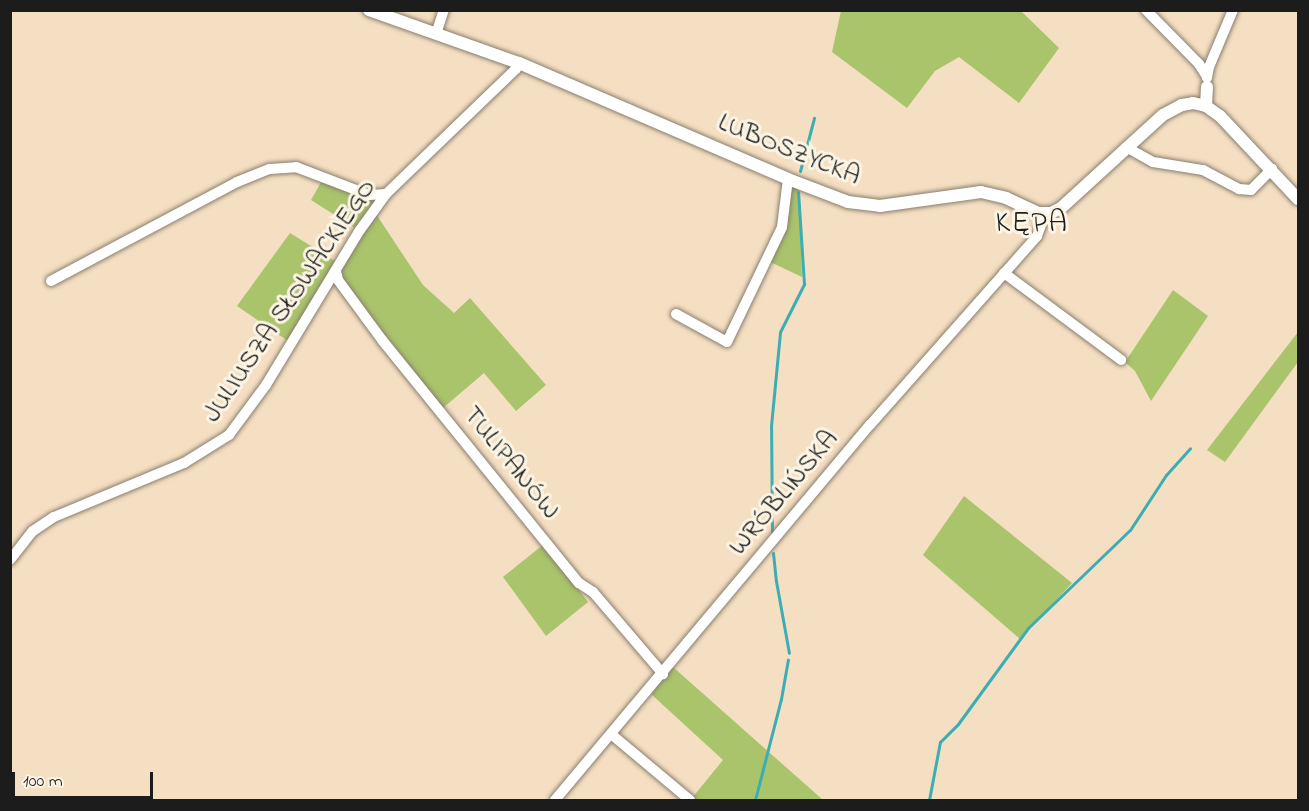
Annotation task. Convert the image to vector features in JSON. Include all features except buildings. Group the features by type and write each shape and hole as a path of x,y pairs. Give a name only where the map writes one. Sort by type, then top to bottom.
{"street":[{"name":"LUBOSZYCKA","path":"369,10 519,63 829,196 868,206 981,192 991,193 1032,211 1045,214"},
{"path":"436,34 444,10"},
{"path":"1146,10 1199,64 1207,82"},
{"path":"1206,106 1209,67 1233,10"},
{"name":"JULIUSZA SŁOWACKIEGO","path":"10,560 33,531 54,517 184,463 229,435 266,385 386,194 516,69 519,63"},
{"path":"1045,214 1061,208 1154,121 1171,110 1193,103 1206,106 1220,116 1299,199"},
{"path":"1126,147 1153,162 1203,170 1239,189 1251,190 1272,170"},
{"path":"51,280 237,182 270,169 296,167 369,195 386,194"},
{"path":"676,314 727,342 782,227 788,179"},
{"name":"WRÓBLIŃSKA","path":"555,801 870,426 1036,236 1045,214"},
{"name":"TULIPANÓW","path":"336,271 338,280 390,350 579,583 592,592 663,674"},
{"path":"1004,273 1121,360"},
{"path":"611,734 690,801"}],"green space":[{"path":"841,11 1021,11 1059,48 1019,103 959,57 935,71 907,108 832,52"},
{"path":"324,177 380,196 374,211 423,285 454,313 470,298 546,385 516,411 484,373 443,408 336,272 291,343 237,306 290,233 340,264 360,231 311,200"},
{"path":"788,179 799,184 802,277 766,260 782,227"},
{"path":"1173,290 1208,316 1151,401 1135,371 1125,362"},
{"path":"1298,332 1298,362 1225,462 1207,450"},
{"path":"964,496 1072,583 1020,639 923,555"},
{"path":"544,544 588,602 546,636 503,577"},
{"path":"673,667 823,800 695,800 692,798 723,760 651,694"}],"waterway":[{"path":"800,171 814,118"},
{"path":"772,532 771,426 780,332 804,284 798,192"},
{"path":"929,800 940,742 958,724 1028,628 1130,530 1166,475 1190,448"},
{"path":"773,553 789,653"},
{"path":"755,800 781,699 788,660"}],"district":[{"name":"KĘPA","path":"1032,224"}]}
